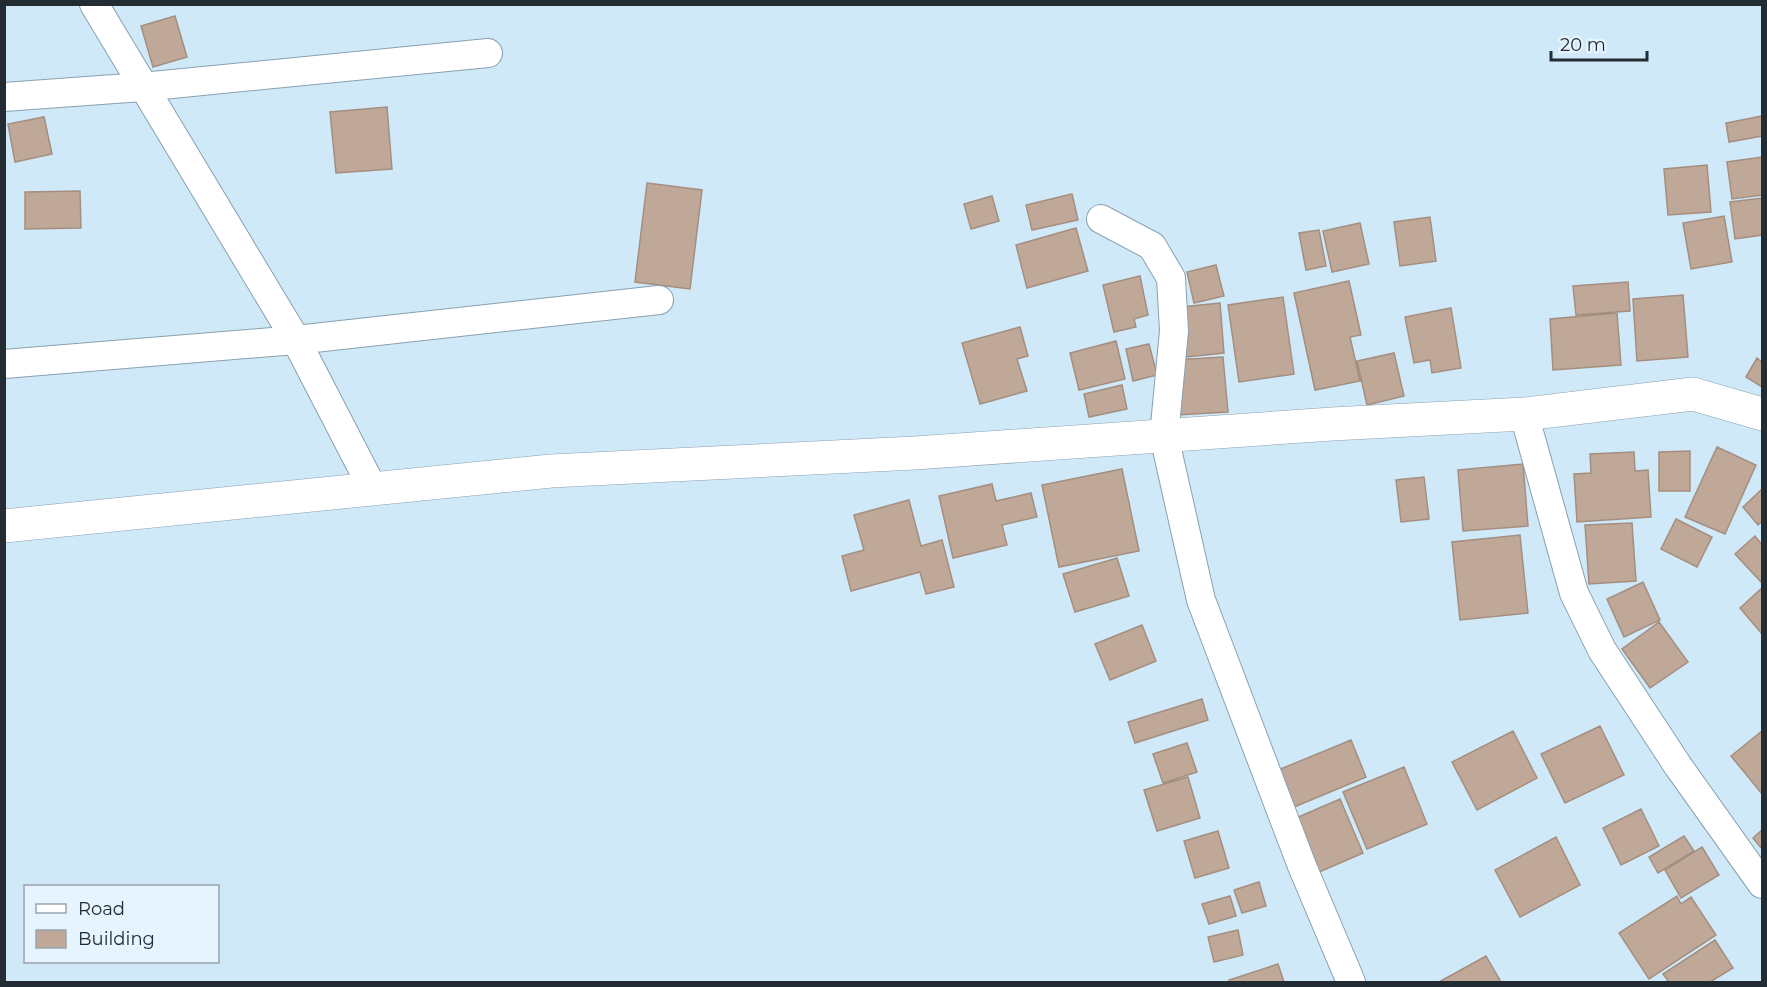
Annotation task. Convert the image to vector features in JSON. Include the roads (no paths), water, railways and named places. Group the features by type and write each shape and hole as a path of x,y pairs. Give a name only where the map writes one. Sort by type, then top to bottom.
{"main road":[{"path":"4,526 552,471 915,453 1332,424 1524,414 1693,394 1762,414"}],"street":[{"path":"94,4 296,340 373,489"},
{"path":"4,97 142,87 488,53"},
{"path":"1101,219 1152,246 1171,278 1174,331 1164,436 1201,600 1302,866 1351,982"},
{"path":"4,364 296,340 659,300"},
{"path":"1524,414 1574,593 1602,651 1678,766 1762,884"}]}
